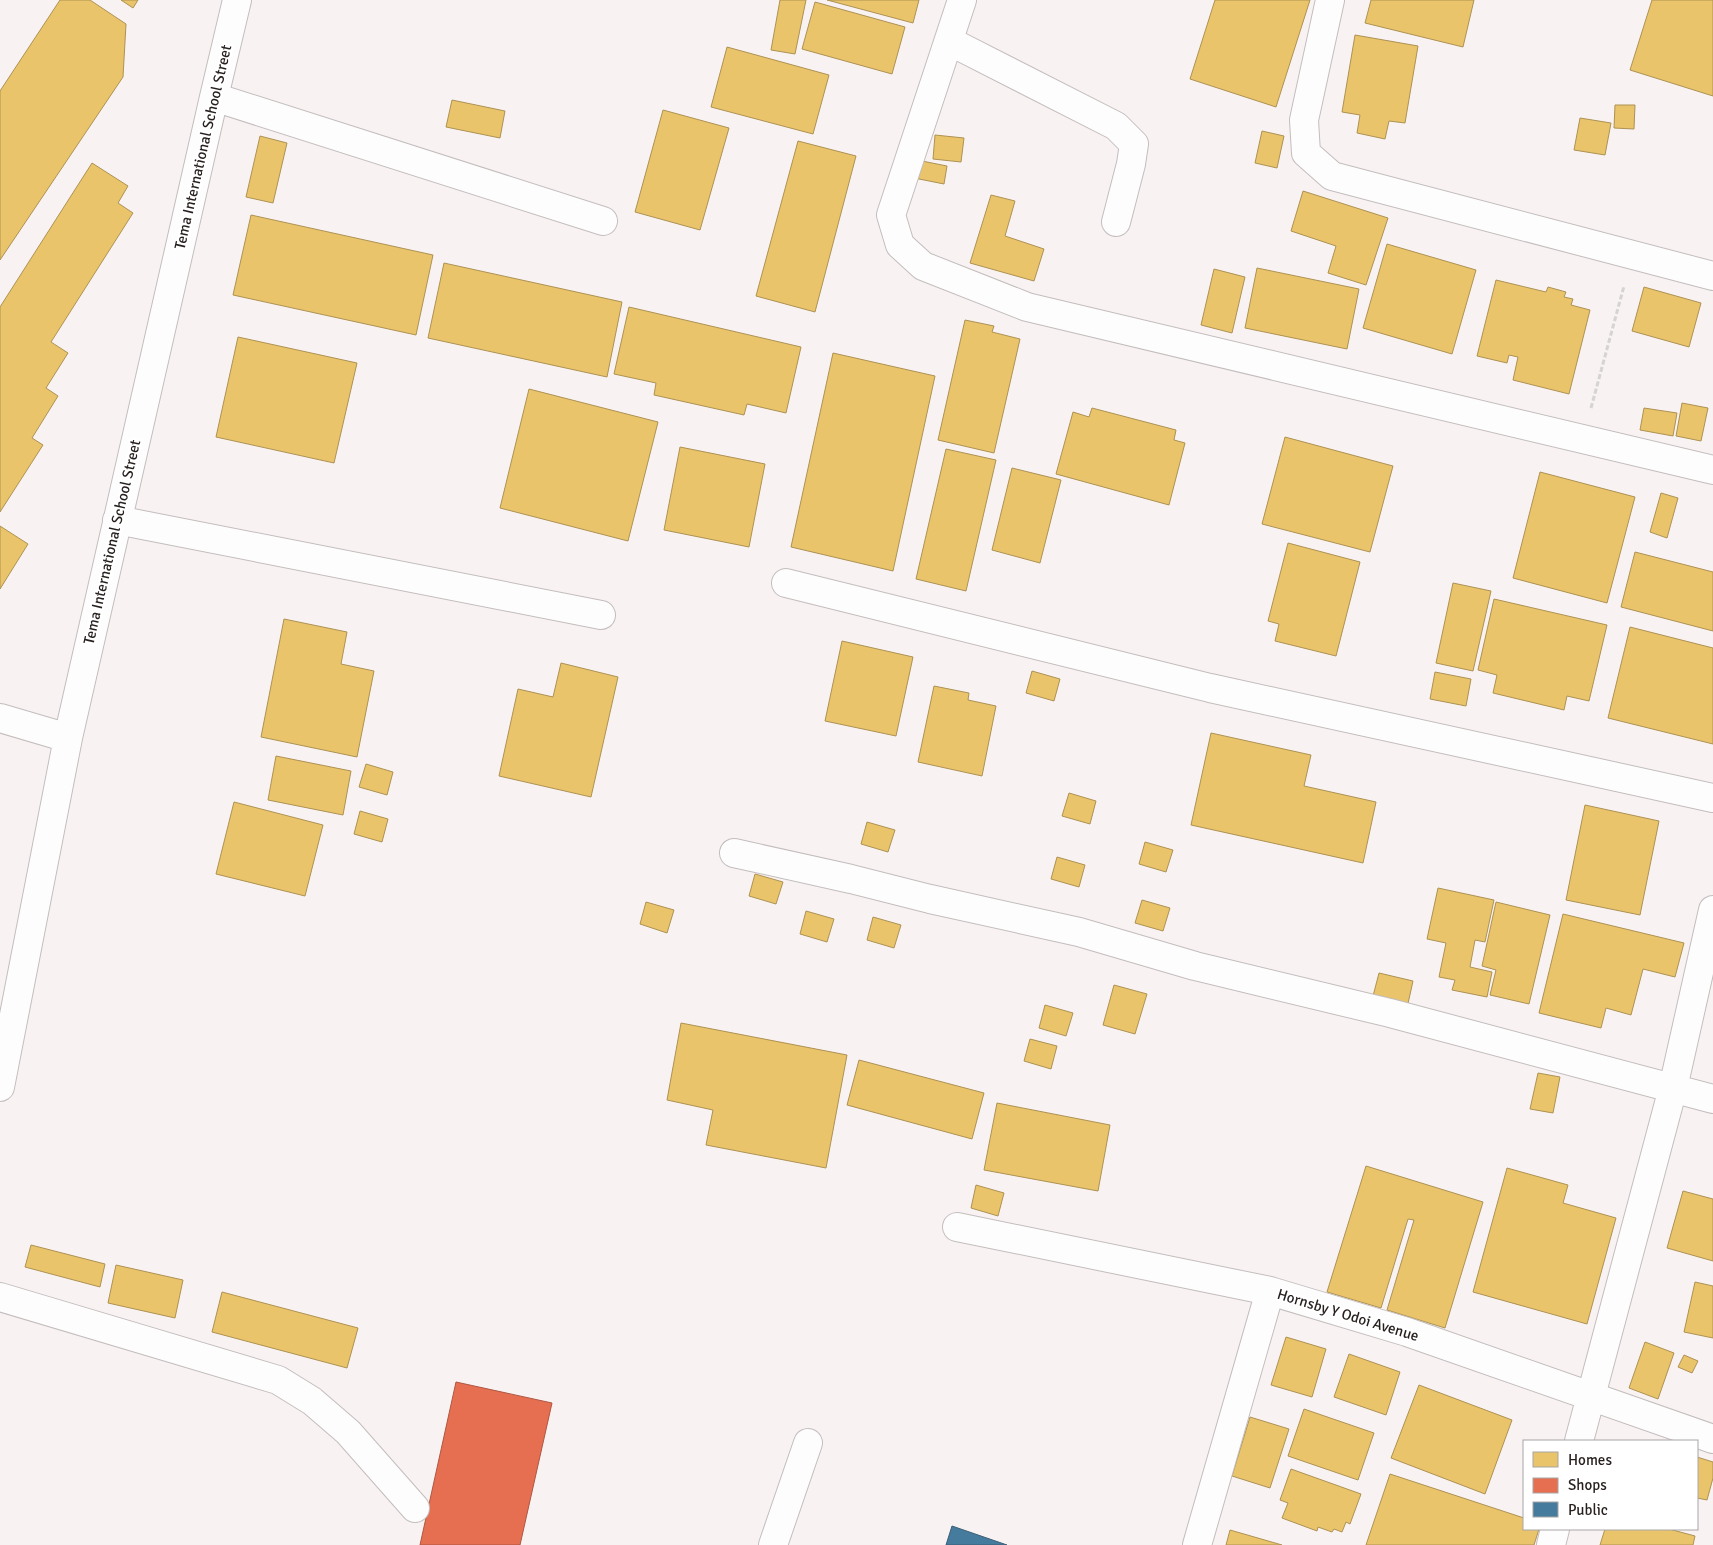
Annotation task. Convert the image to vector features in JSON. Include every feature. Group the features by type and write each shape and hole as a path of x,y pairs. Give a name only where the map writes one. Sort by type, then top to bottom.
{"street":[{"name":"Tema International School Street","path":"0,1087 68,738 237,0"},
{"path":"962,0 890,215 900,245 922,266 1028,307 1713,470"},
{"path":"1330,0 1304,120 1306,153 1332,176 1713,276"},
{"path":"949,41 1116,126 1134,144 1131,164 1116,222"},
{"path":"214,97 603,221"},
{"path":"117,520 601,616"},
{"path":"786,583 1210,688 1713,798"},
{"path":"0,718 68,738"},
{"path":"734,853 1079,932 1195,966 1390,1013 1713,1099"},
{"path":"1579,1440 1672,1088 1713,910"},
{"path":"957,1227 1270,1291"},
{"name":"Hornsby Y Odoi Avenue","path":"1197,1545 1270,1291 1407,1332 1713,1439"},
{"path":"0,1297 278,1380 312,1401 348,1432 415,1508"},
{"path":"773,1545 808,1444"},
{"path":"1551,1545 1556,1530"}],"path":[{"path":"1583,439 1632,254"}],"building: Homes":[{"path":"60,0 90,0 126,24 123,77 0,260 0,91"},
{"path":"121,0 138,0 133,8"},
{"path":"780,0 806,0 795,54 771,50"},
{"path":"827,0 919,0 913,23"},
{"path":"1215,0 1310,0 1276,107 1190,79"},
{"path":"1371,0 1474,0 1463,47 1365,23"},
{"path":"1652,0 1713,0 1713,96 1630,70"},
{"path":"815,2 905,27 892,74 802,49"},
{"path":"1355,35 1418,46 1405,123 1389,121 1385,139 1357,133 1360,115 1342,112"},
{"path":"727,47 829,75 813,134 711,107"},
{"path":"452,100 505,111 500,138 446,127"},
{"path":"1615,105 1635,105 1634,129 1614,128"},
{"path":"663,110 729,128 700,230 635,212"},
{"path":"1580,118 1611,123 1605,155 1574,150"},
{"path":"1262,131 1284,136 1277,168 1255,163"},
{"path":"935,135 964,138 961,162 933,159"},
{"path":"260,136 287,143 273,203 246,197"},
{"path":"798,141 856,156 815,312 756,296"},
{"path":"917,160 947,166 944,184 914,178"},
{"path":"92,163 128,186 118,203 133,213 51,342 68,353 46,388 58,396 32,438 43,445 0,512 0,307"},
{"path":"1303,191 1388,218 1366,285 1328,273 1336,246 1291,231"},
{"path":"991,195 1015,201 1005,236 1044,249 1034,281 970,263"},
{"path":"251,215 433,255 416,335 233,295"},
{"path":"1387,244 1476,270 1452,354 1363,328"},
{"path":"444,263 622,302 607,377 428,338"},
{"path":"1257,268 1359,289 1347,349 1245,328"},
{"path":"1214,269 1245,277 1232,333 1201,325"},
{"path":"1496,280 1546,292 1548,287 1566,292 1564,297 1573,299 1571,305 1590,310 1569,394 1513,380 1518,357 1509,355 1507,363 1477,356"},
{"path":"1644,287 1701,303 1689,347 1632,331"},
{"path":"629,307 801,347 786,413 747,404 744,415 654,395 656,383 614,374"},
{"path":"965,320 994,326 992,332 1020,339 994,453 938,440"},
{"path":"238,337 357,363 334,463 216,437"},
{"path":"833,353 935,376 893,571 791,547"},
{"path":"529,389 658,422 628,541 500,508"},
{"path":"1682,403 1708,408 1701,441 1676,436"},
{"path":"1092,408 1176,430 1174,440 1185,443 1169,505 1056,474 1073,412 1089,417"},
{"path":"1644,408 1677,413 1673,436 1640,430"},
{"path":"1285,437 1393,466 1370,552 1262,524"},
{"path":"680,447 765,464 749,547 664,530"},
{"path":"946,449 996,460 966,591 916,579"},
{"path":"1012,468 1061,480 1040,563 992,550"},
{"path":"1540,472 1635,497 1607,603 1513,578"},
{"path":"1661,493 1678,498 1667,538 1650,532"},
{"path":"0,526 28,544 0,589"},
{"path":"1288,543 1360,562 1336,656 1275,641 1279,624 1268,621"},
{"path":"1635,552 1713,572 1713,631 1621,607"},
{"path":"1453,583 1491,591 1473,671 1436,663"},
{"path":"1494,599 1607,625 1589,701 1567,696 1564,710 1493,693 1497,675 1478,670"},
{"path":"284,619 347,632 341,664 374,671 357,757 261,737"},
{"path":"1630,627 1713,648 1713,744 1608,718"},
{"path":"842,641 913,657 896,736 825,721"},
{"path":"561,663 618,677 591,797 499,776 518,689 553,697"},
{"path":"1032,671 1060,679 1054,701 1026,693"},
{"path":"1435,672 1471,679 1466,706 1430,699"},
{"path":"934,686 969,693 968,700 996,706 982,776 918,762"},
{"path":"1211,733 1311,755 1304,786 1376,802 1363,863 1191,825"},
{"path":"276,756 351,771 343,815 268,800"},
{"path":"366,764 393,772 387,795 359,787"},
{"path":"1069,793 1096,801 1090,824 1062,816"},
{"path":"234,802 323,825 305,896 216,874"},
{"path":"1585,805 1659,821 1640,915 1566,900"},
{"path":"360,811 388,819 382,842 354,834"},
{"path":"867,822 895,830 888,852 861,844"},
{"path":"1145,842 1173,850 1166,872 1139,864"},
{"path":"1057,857 1085,865 1079,887 1051,879"},
{"path":"755,874 783,882 776,904 749,896"},
{"path":"1438,888 1494,900 1485,942 1475,940 1470,967 1492,972 1487,997 1452,990 1455,980 1439,977 1446,943 1427,939"},
{"path":"1142,900 1170,908 1163,931 1135,923"},
{"path":"646,902 674,910 667,933 640,924"},
{"path":"1496,902 1550,915 1529,1004 1490,995 1496,970 1482,966"},
{"path":"806,911 834,919 827,942 800,934"},
{"path":"1563,914 1684,943 1675,977 1643,969 1631,1015 1606,1008 1601,1028 1539,1013"},
{"path":"873,917 901,925 894,948 867,940"},
{"path":"1379,973 1413,981 1407,1008 1372,1000"},
{"path":"1114,985 1147,994 1135,1034 1103,1025"},
{"path":"1045,1005 1073,1013 1066,1036 1039,1028"},
{"path":"681,1023 847,1055 826,1168 706,1145 713,1110 667,1100"},
{"path":"1030,1039 1057,1046 1051,1069 1024,1061"},
{"path":"859,1060 984,1093 972,1139 847,1105"},
{"path":"1538,1073 1560,1077 1553,1113 1530,1109"},
{"path":"997,1103 1110,1125 1098,1191 984,1170"},
{"path":"1366,1166 1483,1202 1445,1328 1387,1310 1414,1220 1408,1219 1381,1308 1327,1292"},
{"path":"1507,1168 1568,1185 1563,1203 1616,1218 1587,1324 1473,1292"},
{"path":"976,1185 1004,1193 998,1216 971,1208"},
{"path":"1683,1191 1713,1199 1713,1261 1667,1248"},
{"path":"31,1245 105,1264 100,1287 25,1267"},
{"path":"116,1265 183,1280 175,1318 108,1303"},
{"path":"1695,1282 1713,1286 1713,1338 1684,1332"},
{"path":"222,1292 358,1328 347,1368 212,1332"},
{"path":"1286,1337 1326,1349 1312,1397 1271,1385"},
{"path":"1645,1342 1674,1353 1658,1399 1629,1388"},
{"path":"1349,1354 1400,1372 1386,1415 1334,1397"},
{"path":"1684,1355 1698,1361 1692,1373 1678,1367"},
{"path":"1419,1385 1512,1420 1485,1494 1391,1458"},
{"path":"1304,1409 1374,1433 1358,1480 1288,1456"},
{"path":"1250,1417 1289,1429 1270,1488 1232,1476"},
{"path":"1698,1457 1713,1462 1713,1478 1707,1500 1698,1498"},
{"path":"1291,1469 1361,1494 1350,1524 1346,1522 1342,1532 1334,1529 1332,1532 1318,1527 1317,1531 1282,1518 1288,1503 1280,1500"},
{"path":"1390,1474 1523,1518 1523,1530 1539,1530 1534,1545 1366,1545"},
{"path":"1230,1530 1282,1545 1226,1545"},
{"path":"1605,1530 1673,1530 1695,1536 1693,1545 1600,1545"}],"building: Shops":[{"path":"456,1382 552,1403 520,1545 420,1545"}],"building: Public":[{"path":"952,1526 1007,1545 946,1545"}]}
